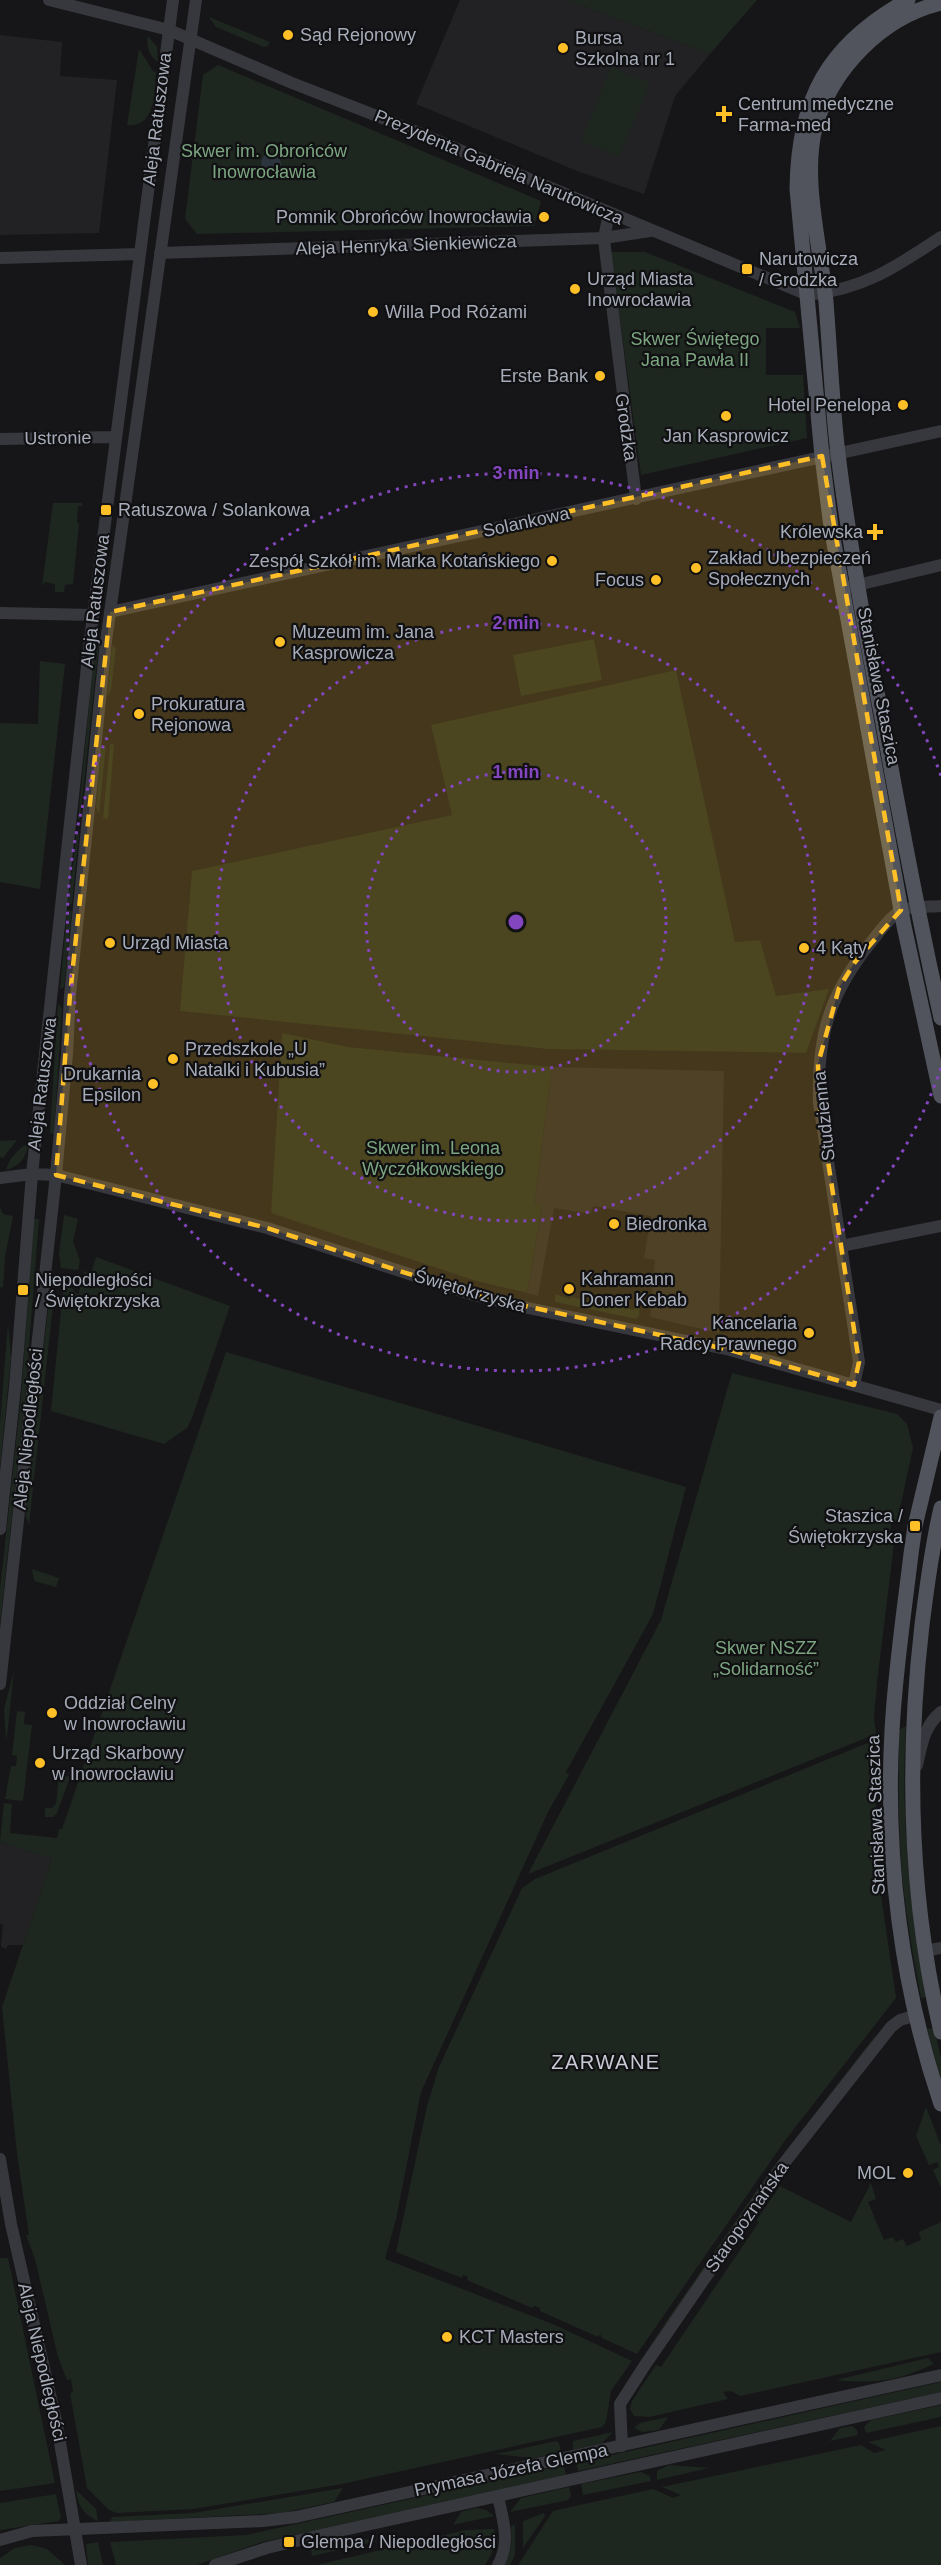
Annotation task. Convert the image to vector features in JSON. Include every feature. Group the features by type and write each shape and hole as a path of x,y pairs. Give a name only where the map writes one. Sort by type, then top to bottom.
{"main road":[{"name":"Stanisława Staszica","path":"908,0 868,25 836,59 822,78 806,117 798,153 798,189 822,456 841,589 909,909 941,1018"},
{"name":"Stanisława Staszica","path":"941,3 907,15 871,39 839,78 823,105 815,129 811,153 812,188 825,293 838,454 857,585 941,1096"},
{"name":"Stanisława Staszica","path":"941,1417 915,1526 892,1730 891,1784 894,1865 904,1947 916,2015 941,2104"},
{"name":"Stanisława Staszica","path":"941,1508 931,1557 920,1647 913,1718 911,1786 917,1897 941,2032"}],"street":[{"name":"Prezydenta Gabriela Narutowicza","path":"49,0 169,30 808,295 825,293 883,275 941,237"},
{"name":"Aleja Ratuszowa","path":"32,1174 93,615 172,0"},
{"name":"Aleja Ratuszowa","path":"56,1174 70,995 110,612 160,253 171,192 196,0"},
{"name":"Grodzka","path":"609,213 604,238 636,499"},
{"name":"Aleja Henryka Sienkiewicza","path":"160,253 604,238 651,230"},
{"path":"0,258 140,254"},
{"name":"Solankowa","path":"110,612 941,431"},
{"name":"Ustronie","path":"0,439 116,437"},
{"path":"841,589 941,566"},
{"path":"0,613 93,615"},
{"path":"909,909 941,906"},
{"name":"Studzienna","path":"854,1385 859,1362 819,1103 820,1046 839,988 855,962 887,922 909,909"},
{"path":"53,994 70,995"},
{"name":"Aleja Niepodległości","path":"0,1529 15,1387 32,1174"},
{"name":"Świętokrzyska","path":"0,1178 56,1174 267,1228 474,1294 528,1308 730,1350 941,1410"},
{"name":"Aleja Niepodległości","path":"0,1684 56,1174"},
{"path":"841,1246 941,1226"},
{"path":"911,1786 926,1729 931,1720 941,1712"},
{"path":"925,1951 941,1948"},
{"name":"Staropoznańska","path":"622,2446 620,2404 645,2365 805,2136 891,2027 900,2020 916,2015"},
{"name":"Aleja Niepodległości","path":"0,2159 13,2234 57,2425 81,2565"},
{"name":"Prymasa Józefa Glempa","path":"0,2540 32,2531 281,2520 941,2375"},
{"name":"Prymasa Józefa Glempa","path":"215,2565 267,2548 941,2398"},
{"path":"498,2496 506,2545 498,2565"}],"highlighted area":[{"path":"822,456 901,910 855,962 839,988 818,1064 819,1103 859,1362 854,1385 730,1350 474,1295 267,1228 56,1175 70,995 110,612"}],"shaded area":[{"path":"460,0 567,0 710,54 675,96 644,194 577,171 416,104"},
{"path":"0,35 62,42 60,76 117,80 99,233 0,235"},
{"path":"267,153 275,153 281,159 281,167 275,173 267,173 261,167 261,159"},
{"path":"552,1067 724,1071 719,1333 650,1317 655,1260 644,1258 651,1216 593,1206 591,1214 554,1208 538,1296 527,1293 542,1206 534,1204"},
{"path":"0,1842 52,1859 23,1945 8,1945 6,1949 1,1947 3,1925 0,1924"}],"green space":[{"path":"567,0 757,0 710,54"},
{"path":"209,17 270,42 264,47 216,27"},
{"path":"148,36 157,47 158,62 149,51"},
{"path":"139,49 153,71 156,72 154,99 152,108 143,121 127,125"},
{"name":"Skwer im. Obrońców Inowrocławia","path":"218,65 541,201 534,226 197,234 185,219 203,75"},
{"path":"611,67 650,83 619,157 581,141"},
{"name":"Skwer Świętego Jana Pawła II","path":"611,252 645,252 795,312 800,328 766,328 766,375 803,375 807,438 641,475"},
{"path":"53,503 82,503 82,506 78,506 77,523 79,523 73,584 65,585 64,592 55,592 55,584 45,582 42,586"},
{"path":"594,639 602,680 521,696 513,655"},
{"path":"95,644 99,644 80,819 78,819"},
{"path":"112,645 116,648 111,690 107,697"},
{"path":"40,661 65,664 40,889 0,882 0,723 38,724"},
{"path":"676,670 735,942 760,940 776,996 829,989 806,1053 548,1049 180,1011 192,871 452,815 431,725"},
{"path":"110,744 114,744 108,819 103,818"},
{"path":"106,745 99,815 96,807 101,750"},
{"path":"77,832 79,834 72,904 68,903"},
{"path":"67,910 72,911 64,987 60,989"},
{"path":"58,1004 62,1008 54,1134 50,1133"},
{"name":"Skwer im. Leona Wyczółkowskiego","path":"282,1033 348,1047 552,1067 534,1204 542,1205 527,1293 473,1280 271,1213"},
{"path":"17,1140 3,1158 0,1157 0,1141"},
{"path":"29,1143 22,1161 6,1170 14,1154"},
{"path":"0,1207 3,1214 13,1216 5,1256 3,1288 0,1287"},
{"path":"64,1215 78,1219 73,1241 80,1261 78,1270 61,1268 59,1254"},
{"path":"34,1219 39,1219 25,1398 0,1623 0,1590 21,1397"},
{"path":"96,1257 230,1306 192,1418 187,1428 164,1444 51,1411 64,1280 78,1295 85,1271 91,1273"},
{"path":"56,1278 29,1525 25,1513 51,1282"},
{"path":"555,1294 570,1299 571,1297 634,1310 636,1301 640,1301 639,1317 636,1319 555,1302"},
{"path":"8,1323 11,1357 0,1469 0,1424"},
{"path":"226,1352 686,1487 653,1614 566,1772 569,1775 548,1812 421,2092 396,2219 385,2259 555,2325 632,2361 611,2391 606,2422 602,2427 342,2484 193,2509 117,2513 109,2510 87,2488 70,2393 73,2392 71,2379 67,2380 58,2357 35,2259 26,2235 29,2235 17,2154 2,2007 52,1859 0,1842 4,1803 12,1804 10,1833 57,1838 59,1829 62,1829"},
{"name":"Skwer NSZZ „Solidarność”","path":"732,1373 897,1414 907,1424 913,1448 897,1522 892,1521 889,1535 895,1536 877,1682 874,1718 876,1734 528,1874 661,1620"},
{"path":"32,1569 59,1578 56,1587 34,1581"},
{"path":"14,1671 7,1736 6,1739 4,1709"},
{"path":"17,1711 25,1712 24,1724 32,1725 23,1801 5,1799 11,1766 16,1766 17,1756 12,1755"},
{"path":"906,1726 904,1794 908,1862 927,1997 921,1998 902,1878 900,1844 899,1730"},
{"path":"875,1740 876,1833 881,1895 896,1998 786,2139 637,2354 602,2338 600,2334 598,2337 540,2311 540,2308 534,2306 532,2308 467,2280 468,2277 463,2275 462,2278 396,2252 427,2106 439,2067 522,1888 535,1879"},
{"path":"59,1774 70,1777 57,1813 53,1817 45,1817 45,1808 52,1808 56,1804"},
{"path":"934,2028 941,2058 941,2081 927,2029"},
{"path":"876,2036 643,2355 771,2170"},
{"path":"926,2107 941,2146 941,2188 933,2170 939,2167 937,2162 929,2165 916,2136"},
{"path":"871,2183 876,2199 868,2202 884,2240 893,2237 896,2242 903,2239 907,2246 921,2240 919,2232 941,2222 941,2352 740,2396 731,2391 723,2392 728,2399 649,2417 634,2416 630,2409 632,2401 656,2365 661,2367 759,2222 756,2221 780,2186 851,2222"},
{"path":"0,2258 8,2258 55,2483 0,2491"},
{"path":"928,2358 934,2364 897,2378 863,2382 836,2380"},
{"path":"941,2382 941,2392 578,2471 576,2463"},
{"path":"941,2405 941,2417 866,2433 864,2427 871,2420"},
{"path":"668,2417 659,2430 642,2432 634,2428 640,2423"},
{"path":"852,2426 857,2430 858,2435 830,2441 840,2428"},
{"path":"941,2426 941,2565 518,2565 553,2511 653,2489 673,2498 681,2495 662,2487 861,2445 874,2453 886,2450 868,2442"},
{"path":"613,2432 602,2443 573,2450 573,2441"},
{"path":"556,2441 559,2443 561,2452 534,2458 496,2454"},
{"path":"564,2465 566,2475 262,2542 197,2565 116,2565 110,2542 246,2535"},
{"path":"669,2465 709,2468 657,2480 657,2471"},
{"path":"641,2472 650,2476 651,2481 583,2495 581,2484"},
{"path":"569,2487 571,2496 568,2500 510,2512 521,2498"},
{"path":"343,2488 334,2502 281,2513 110,2522 112,2517 194,2513"},
{"path":"76,2490 96,2509 98,2521 82,2509"},
{"path":"56,2494 61,2518 59,2521 0,2530 0,2503"},
{"path":"476,2508 486,2510 494,2516 453,2525 461,2512"},
{"path":"544,2513 545,2516 523,2548 523,2521"},
{"path":"515,2525 515,2555 510,2565 504,2565 511,2546 511,2526"},
{"path":"494,2529 495,2544 485,2565 317,2565 466,2530"},
{"path":"347,2537 378,2541 312,2556 311,2550"},
{"path":"98,2542 103,2565 88,2565 86,2544"},
{"path":"31,2545 47,2549 65,2565 0,2565 0,2558 15,2548"}],"place":[{"name":"Sąd Rejonowy","path":"288,35"},
{"name":"Bursa Szkolna nr 1","path":"563,48"},
{"name":"Centrum medyczne Farma-med","path":"724,114"},
{"name":"Pomnik Obrońców Inowrocławia","path":"544,217"},
{"name":"Narutowicza / Grodzka","path":"747,269"},
{"name":"Urząd Miasta Inowrocławia","path":"575,289"},
{"name":"Willa Pod Różami","path":"373,312"},
{"name":"Erste Bank","path":"600,376"},
{"name":"Hotel Penelopa","path":"903,405"},
{"name":"Jan Kasprowicz","path":"726,416"},
{"name":"Ratuszowa / Solankowa","path":"106,510"},
{"name":"Królewska","path":"875,532"},
{"name":"Zespół Szkół im. Marka Kotańskiego","path":"552,561"},
{"name":"Zakład Ubezpieczeń Społecznych","path":"696,568"},
{"name":"Focus","path":"656,580"},
{"name":"Muzeum im. Jana Kasprowicza","path":"280,642"},
{"name":"Prokuratura Rejonowa","path":"139,714"},
{"name":"Urząd Miasta","path":"110,943"},
{"name":"4 Kąty","path":"804,948"},
{"name":"Przedszkole „U Natalki i Kubusia”","path":"173,1059"},
{"name":"Drukarnia Epsilon","path":"153,1084"},
{"name":"Biedronka","path":"614,1224"},
{"name":"Kahramann Doner Kebab","path":"569,1289"},
{"name":"Niepodległości / Świętokrzyska","path":"23,1290"},
{"name":"Kancelaria Radcy Prawnego","path":"809,1333"},
{"name":"Staszica / Świętokrzyska","path":"915,1526"},
{"name":"Oddział Celny w Inowrocławiu","path":"52,1713"},
{"name":"Urząd Skarbowy w Inowrocławiu","path":"40,1763"},
{"name":"MOL","path":"908,2173"},
{"name":"KCT Masters","path":"447,2337"},
{"name":"Glempa / Niepodległości","path":"289,2542"}],"district":[{"name":"ZARWANE","path":"606,2062"}]}
